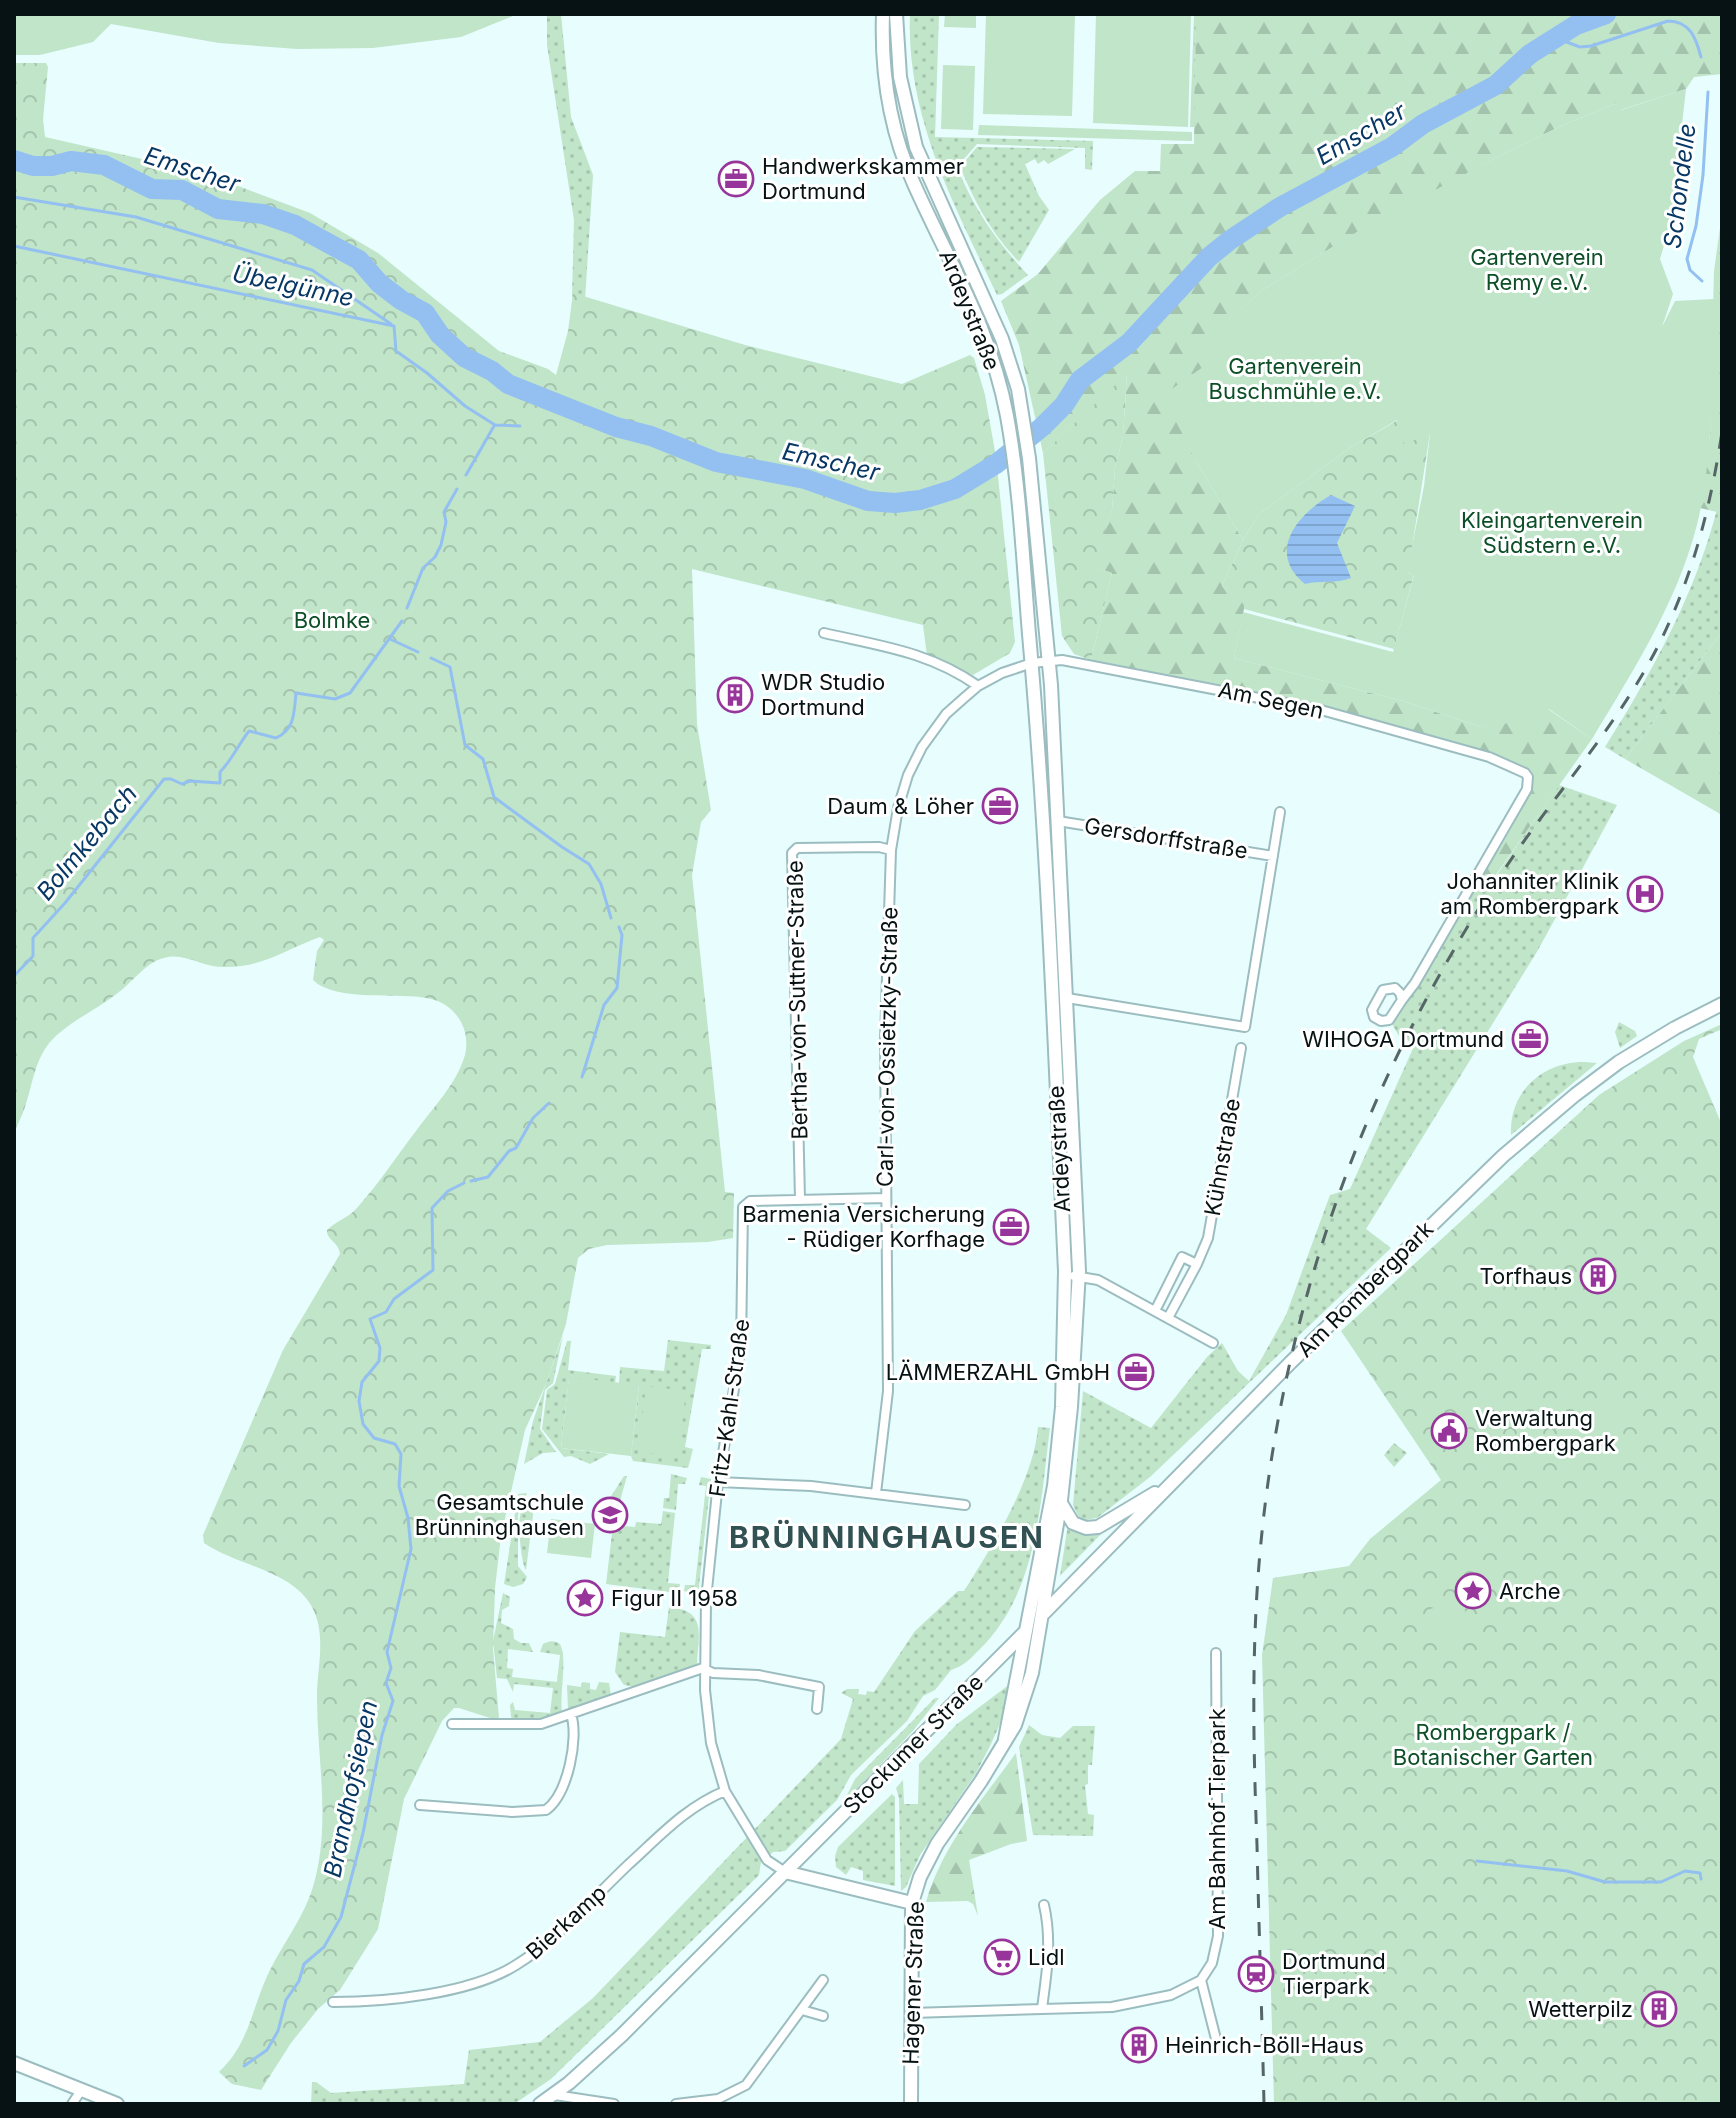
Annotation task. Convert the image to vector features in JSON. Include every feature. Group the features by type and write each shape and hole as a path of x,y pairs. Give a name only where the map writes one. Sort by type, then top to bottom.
{"main road":[{"name":"Ardeystraße","path":"883,14 886,87 901,150 913,183 982,326 999,381 1015,471 1032,663 1072,1276 1054,1486 1025,1632"},
{"name":"Ardeystraße","path":"896,14 900,77 916,147 1002,339 1018,389 1029,458 1049,661 1067,998 1072,1398 1061,1500 1042,1615"},
{"name":"Am Rombergpark","path":"1042,1615 1415,1238 1503,1156 1619,1062 1722,1004"},
{"path":"1061,1500 1070,1519 1082,1528 1091,1528 1168,1486"},
{"name":"Stockumer Straße","path":"540,2104 555,2095 622,2035 1042,1615"},
{"name":"Hagener Straße","path":"911,2104 912,1903 920,1877 937,1844 981,1781 1020,1714 1032,1673 1042,1615"},
{"name":"Hagener Straße","path":"1004,1742 1025,1632"},
{"path":"785,1872 912,1903"},
{"path":"14,2063 117,2104"}],"street":[{"path":"824,633 931,659 954,669 978,686"},
{"path":"1032,663 1049,661"},
{"name":"Am Segen","path":"1049,661 1079,663 1282,701 1489,757 1525,773 1528,777 1527,789 1460,908 1402,1000"},
{"name":"Carl-von-Ossietzky-Straße","path":"876,1493 888,1391 885,1040 891,850 898,808 908,775 922,747 946,714 978,686 1002,673 1032,663"},
{"name":"Gersdorffstraße","path":"1067,998 1245,1027 1280,812"},
{"name":"Gersdorffstraße","path":"1058,821 1273,856"},
{"name":"Bertha-von-Suttner-Straße","path":"800,1199 792,853 797,848 879,847 891,850"},
{"name":"Kühnstraße","path":"1168,1318 1208,1238 1241,1048"},
{"path":"800,1199 886,1198"},
{"name":"Fritz-Kahl-Straße","path":"785,1872 767,1860 725,1791 711,1743 703,1668 706,1600 718,1482 741,1348 743,1207 750,1201 800,1199"},
{"path":"1155,1311 1182,1257 1197,1264"},
{"path":"1072,1276 1098,1280 1213,1343"},
{"path":"718,1482 811,1486 965,1505"},
{"name":"Am Bahnhof Tierpark","path":"1201,1980 1212,1963 1218,1936 1216,1653"},
{"path":"452,1724 541,1724 703,1668 713,1673 758,1675 819,1687 817,1709"},
{"path":"420,1805 512,1812 546,1810 558,1798 574,1746 571,1714"},
{"name":"Bierkamp","path":"333,2002 376,2002 414,1997 493,1976 514,1967 541,1948 684,1812 725,1791"},
{"path":"1042,2008 1049,1949 1044,1905"},
{"path":"676,2104 718,2099 746,2085 823,1980"},
{"path":"911,2013 1075,2009 1140,2003 1171,1995 1201,1980 1216,2039"},
{"path":"802,2010 823,2016"},
{"path":"72,2104 82,2089"},
{"path":"555,2095 614,2104"}],"green space":[{"path":"14,14 518,14 461,37 373,48 297,49 219,43 111,24 93,42 40,55 14,55"},
{"path":"547,14 561,14 571,117 593,175 585,300 577,301 572,297 574,220 547,45"},
{"path":"910,14 939,14 935,137 1093,141 1092,170 1085,169 1085,148 977,144 957,167 987,224 1028,275 1002,294 997,295 965,228 924,124 911,52"},
{"path":"945,14 976,14 976,28 944,27"},
{"path":"986,14 1075,14 1072,116 983,114"},
{"path":"1096,14 1191,14 1188,127 1093,123"},
{"path":"1194,14 1195,127 1190,127"},
{"path":"1196,14 1722,14 1722,74 1694,77 1686,89 1620,110 1617,103 1497,157 1326,251 1264,289 1192,351 1204,367 1195,459 1243,540 1222,586 1245,604 1234,658 1403,701 1481,727 1548,709 1592,739 1490,883 1480,880 1511,828 1531,785 1532,777 1521,768 1460,744 1305,702 1091,660 1112,573 1091,566 1112,510 1115,468 1123,436 1127,375 1043,453 1019,345 1001,301 1038,274 1100,200 1135,171 1160,171 1161,144 1194,144"},
{"name":"Bolmke","path":"14,63 46,63 48,67 43,119 45,137 142,159 238,186 310,213 378,253 499,351 548,369 556,375 568,331 573,293 745,345 902,384 970,355 974,358 985,395 996,457 1015,642 1010,653 973,675 927,656 923,625 692,569 697,724 711,810 701,822 692,875 725,1192 734,1193 733,1238 708,1242 607,1245 589,1249 578,1258 566,1324 546,1384 525,1430 501,1536 493,1649 499,1718 454,1708 442,1721 404,1799 378,1929 340,1990 318,2009 291,2043 261,2090 232,2084 219,2072 242,2040 270,1970 307,1902 318,1866 322,1818 317,1697 319,1629 312,1607 291,1584 217,1551 204,1543 203,1535 283,1350 340,1254 327,1230 364,1200 444,1095 465,1055 466,1036 454,1012 440,1002 418,997 352,994 323,987 313,980 317,951 324,940 320,937 261,961 236,967 168,957 147,966 119,992 50,1042 37,1066 14,1133"},
{"path":"943,65 975,66 973,130 941,129"},
{"path":"1686,89 1671,221 1660,259 1673,294 1662,327 1675,301 1714,299 1712,403 1705,481 1693,538 1671,599 1592,739 1549,709 1537,719 1481,727 1403,701 1234,658 1243,612 1393,652 1414,575 1407,572 1424,486 1430,434 1404,444 1397,420 1351,447 1259,514 1243,540 1195,459 1163,395 1203,367 1191,351 1264,289 1360,230 1497,157 1617,103 1621,110"},
{"path":"979,125 1192,132 1192,141 978,135"},
{"path":"977,147 1075,149 1048,164 1044,160 1038,164 1035,159 1025,164 1049,210 1019,262 985,218 960,167"},
{"path":"1722,214 1722,488 1717,512 1700,508 1710,434 1714,271"},
{"path":"1127,374 1123,436 1115,468 1112,510 1092,566 1112,573 1091,660 1074,654 1062,636 1043,453"},
{"path":"1398,420 1430,433 1408,573 1414,574 1394,649 1244,609 1244,604 1222,586 1259,514 1351,447"},
{"path":"1722,488 1722,632 1625,759 1605,747 1642,686 1690,590"},
{"path":"1722,632 1722,815 1625,759"},
{"path":"1559,785 1617,805 1538,950 1366,1229 1391,1248 1150,1477 1097,1518 1085,1520 1079,1517 1073,1505 1083,1391 1151,1428 1207,1357 1222,1343 1238,1371 1249,1381 1286,1315 1330,1195 1350,1189 1415,1044 1399,1036 1392,1024 1459,899 1480,880 1491,883"},
{"path":"1619,1022 1635,1031 1637,1036 1620,1048 1615,1032"},
{"name":"Rombergpark / Botanischer Garten","path":"1722,1024 1722,1029 1699,1039 1693,1057 1722,1125 1722,2104 1274,2104 1262,1655 1273,1578 1349,1566 1370,1539 1441,1480 1341,1331 1599,1095 1684,1041"},
{"path":"1597,1063 1511,1135 1516,1105 1531,1082 1555,1067"},
{"path":"563,1335 553,1383 545,1390 540,1429 556,1452 543,1453 524,1464 533,1421"},
{"path":"668,1340 711,1345 711,1349 702,1349 685,1447 693,1449 688,1468 633,1461 639,1386 619,1383 620,1367 664,1371"},
{"path":"567,1341 571,1341 568,1370 616,1376 615,1383 569,1378 561,1448 609,1454 590,1464 571,1456 564,1457 542,1429 547,1390 555,1384"},
{"path":"569,1377 639,1385 631,1456 561,1448"},
{"path":"646,1386 686,1391 678,1456 638,1452"},
{"path":"1634,1398 1642,1421 1576,1444 1568,1421"},
{"path":"1038,1427 1050,1428 1039,1516 1025,1574 999,1626 970,1659 951,1670 935,1690 923,1696 907,1721 851,1775 837,1800 785,1851 773,1852 761,1862 759,1875 551,2079 514,2104 311,2104 312,2082 331,2093 464,2084 469,2050 540,2042 593,1998 841,1739 853,1699 841,1693 847,1689 859,1689 858,1694 866,1695 867,1691 874,1692 915,1631 958,1591 964,1591 999,1533 1020,1490 1035,1447"},
{"path":"1394,1443 1407,1453 1394,1467 1384,1455"},
{"path":"671,1474 687,1478 685,1484 678,1484 676,1510 663,1508 664,1498 669,1498"},
{"path":"627,1476 618,1508 598,1506 608,1501"},
{"path":"701,1477 711,1479 698,1595 684,1591 685,1585 695,1585 706,1486 699,1485"},
{"path":"527,1493 518,1515 518,1566 527,1577 523,1584 513,1587 504,1584 518,1494"},
{"path":"529,1498 534,1507 526,1570 521,1552 519,1521"},
{"path":"663,1511 675,1513 668,1583 680,1584 679,1591 606,1584 613,1525 635,1527 636,1522 661,1524"},
{"path":"551,1519 595,1524 591,1558 547,1553"},
{"path":"1068,1524 1111,1524 1060,1576"},
{"path":"503,1593 510,1597 509,1606 502,1610 501,1623 513,1629 514,1639 529,1643 533,1652 508,1649 507,1668 513,1669 512,1677 557,1682 560,1655 540,1652 545,1643 553,1641 560,1644 563,1659 562,1713 539,1720 515,1721 511,1717 510,1705 513,1702 515,1710 550,1713 553,1688 514,1684 513,1692 507,1679 497,1678 493,1641"},
{"path":"1462,1600 1471,1632 1439,1641 1430,1609"},
{"path":"669,1607 690,1613 695,1619 699,1634 697,1665 635,1687 624,1685 615,1672 620,1632 665,1637"},
{"path":"582,1682 590,1683 590,1689 596,1690 599,1682 609,1683 611,1695 568,1710 567,1685 581,1687"},
{"path":"1010,1684 1000,1724 976,1773 920,1855 906,1887 901,1891 899,1798 896,1788 903,1780 904,1804 918,1804 919,1764 957,1724"},
{"path":"935,1698 939,1698 912,1732 843,1803 855,1779"},
{"path":"1029,1725 1042,1735 1060,1738 1073,1726 1095,1726 1092,1765 1088,1765 1088,1784 1085,1785 1088,1814 1094,1815 1093,1836 1033,1835 1019,1747"},
{"path":"1016,1753 1027,1841 969,1860 978,1916 973,1904 968,1901 926,1902 953,1843"},
{"path":"892,1794 895,1797 895,1886 863,1880 863,1871 851,1867 846,1875 836,1867 838,1847"}],"water":[{"path":"1331,495 1355,506 1337,543 1351,578 1305,584 1293,572 1287,547 1298,523"}],"waterway":[{"name":"Emscher","path":"14,160 33,166 52,166 71,161 104,165 152,189 182,190 218,209 263,214 295,225 359,260 379,283 425,313 440,335 464,357 492,371 508,384 716,462 805,479 868,501 895,503 920,500 955,489 996,464 1042,427 1064,405 1080,380 1129,343 1209,257 1230,240 1280,207 1392,147 1423,124 1496,85 1530,54 1576,25 1606,14"},
{"name":"Schondelle","path":"1556,38 1580,47 1591,46 1668,21 1676,22 1691,32 1701,57"},
{"name":"Schondelle","path":"1702,281 1690,270 1687,259 1696,226 1703,175 1708,92"},
{"path":"14,197 136,217 312,270 391,324"},
{"name":"Übelgünne","path":"14,246 394,326 396,351 465,406 495,425 520,426"},
{"name":"Bolmkebach","path":"466,475 494,426"},
{"name":"Bolmkebach","path":"407,608 423,568 435,557 441,545 446,522 444,512 457,489"},
{"name":"Bolmkebach","path":"14,976 33,956 33,938 65,903 164,779 182,784 190,781 220,783 220,772 249,731 276,738 287,730 292,720 296,693 335,699 350,693 402,621"},
{"name":"Brandhofsiepen","path":"390,639 418,652"},
{"name":"Brandhofsiepen","path":"431,658 450,667 465,745 483,759 494,797 589,864 601,884 611,918"},
{"name":"Brandhofsiepen","path":"582,1077 604,1005 617,988 622,935 619,927"},
{"name":"Brandhofsiepen","path":"471,1181 488,1177 509,1151 516,1148 533,1118 549,1103"},
{"name":"Brandhofsiepen","path":"244,2066 267,2050 278,2031 286,2000 299,1981 304,1964 324,1947 341,1917 363,1833 382,1735 393,1701 386,1683 391,1668 387,1652 411,1549 408,1518 399,1486 401,1454 395,1444 374,1438 363,1424 359,1401 362,1382 379,1361 380,1348 370,1319 386,1312 394,1299 433,1270 432,1208 448,1191 464,1183"},
{"path":"1477,1861 1567,1871 1605,1882 1661,1882 1685,1871 1700,1873 1701,1879"}],"railway":[{"path":"1264,2104 1255,1766 1256,1610 1262,1532 1280,1408 1310,1286 1349,1167 1399,1052 1428,996 1492,889 1633,690 1662,638 1700,537 1722,432"}],"place":[{"name":"Handwerkskammer Dortmund","path":"736,179"},
{"name":"WDR Studio Dortmund","path":"735,695"},
{"name":"Daum & Löher","path":"1000,806"},
{"name":"Johanniter Klinik am Rombergpark","path":"1645,894"},
{"name":"WIHOGA Dortmund","path":"1530,1039"},
{"name":"Barmenia Versicherung - Rüdiger Korfhage","path":"1011,1227"},
{"name":"Torfhaus","path":"1598,1276"},
{"name":"LÄMMERZAHL GmbH","path":"1136,1372"},
{"name":"Verwaltung Rombergpark","path":"1449,1431"},
{"name":"Gesamtschule Brünninghausen","path":"610,1515"},
{"name":"Arche","path":"1473,1591"},
{"name":"Figur II 1958","path":"585,1598"},
{"name":"Lidl","path":"1002,1957"},
{"name":"Dortmund Tierpark","path":"1256,1974"},
{"name":"Wetterpilz","path":"1659,2009"},
{"name":"Heinrich-Böll-Haus","path":"1139,2045"}],"district":[{"name":"BRÜNNINGHAUSEN","path":"887,1538"}],"park label":[{"name":"Gartenverein Remy e.V.","path":"1537,270"},
{"name":"Gartenverein Buschmühle e.V.","path":"1295,378"},
{"name":"Kleingartenverein Südstern e.V.","path":"1552,532"}]}
